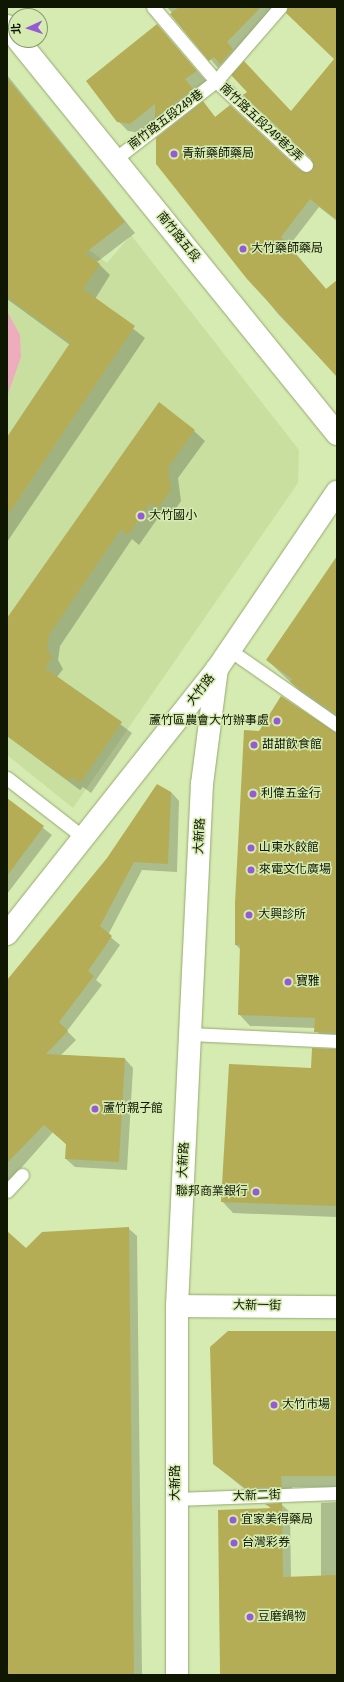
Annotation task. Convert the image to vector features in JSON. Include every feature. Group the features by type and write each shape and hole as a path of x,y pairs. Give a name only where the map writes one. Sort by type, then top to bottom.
{"main road":[{"name":"南竹路五段","path":"25,48 337,434"},
{"name":"大竹路","path":"7,934 231,651 337,492"},
{"name":"大新路","path":"177,1675 177,1306 202,784 217,669"},
{"name":"大新一街","path":"177,1306 337,1307"}],"lane":[{"name":"南竹路五段249巷2弄","path":"153,7 216,81 306,164"},
{"name":"南竹路五段249巷","path":"115,159 216,81 280,7"},
{"path":"231,651 337,725"},
{"path":"7,778 84,838"},
{"path":"191,1034 337,1041"},
{"path":"7,1191 22,1175"},
{"name":"大新二街","path":"176,1499 337,1493"}],"shaded area":[{"name":"大竹國小","path":"7,190 107,263 131,235 299,450 298,483 73,808 7,755"},
{"path":"7,311 20,335 21,357 7,397"}],"building":[{"path":"179,7 261,7 227,42 233,49 220,64 214,57 209,61 170,14"},
{"path":"288,7 337,7 337,220 310,199 281,237 326,289 337,280 337,377 247,279 156,164 156,138 203,101 215,117 230,105 301,171 312,170 311,159 243,95 247,92 231,75 244,61 291,111 334,59 286,13"},
{"path":"157,24 197,71 185,79 193,89 155,118 155,104 130,124 117,122 86,81"},
{"path":"7,78 125,222 85,253 100,264 83,289 135,326 7,516 7,437 70,343 7,297"},
{"path":"159,402 195,430 168,467 171,490 159,507 149,504 128,535 121,529 49,635 47,648 52,658 45,668 122,722 80,783 72,777 69,781 7,736 7,618"},
{"path":"337,556 337,715 290,682 292,679 266,660"},
{"path":"281,696 337,733 337,1033 314,1032 315,1018 238,1015 240,945 235,945 235,903 244,730 259,731"},
{"path":"157,784 171,792 168,864 134,862 100,926 112,936 88,971 94,976 59,1022 68,1031 46,1054 125,1058 119,1162 65,1159 66,1144 44,1125 7,1163 7,980 107,858"},
{"path":"7,798 44,826 7,876"},
{"path":"312,1048 337,1049 337,1206 221,1202 229,1064 311,1068"},
{"path":"129,1227 134,1675 7,1675 7,1231 26,1248 42,1232"},
{"name":"大竹市場","path":"228,1331 337,1331 337,1476 281,1476 282,1487 245,1488 213,1464 210,1347"},
{"path":"282,1503 283,1577 337,1575 337,1675 220,1675 218,1510 271,1508 265,1504"}],"place":[{"name":"青新藥師藥局","path":"174,154"},
{"name":"大竹藥師藥局","path":"243,249"},
{"name":"大竹國小","path":"141,516"},
{"name":"蘆竹區農會大竹辦事處","path":"277,721"},
{"name":"甜甜飲食館","path":"254,745"},
{"name":"利偉五金行","path":"253,794"},
{"name":"山東水餃館","path":"251,848"},
{"name":"來電文化廣場","path":"251,870"},
{"name":"大興診所","path":"249,915"},
{"name":"寶雅","path":"288,982"},
{"name":"蘆竹親子館","path":"95,1109"},
{"name":"聯邦商業銀行","path":"256,1192"},
{"name":"大竹市場","path":"274,1405"},
{"name":"宜家美得藥局","path":"233,1520"},
{"name":"台灣彩券","path":"234,1543"},
{"name":"豆磨鍋物","path":"250,1617"}]}
